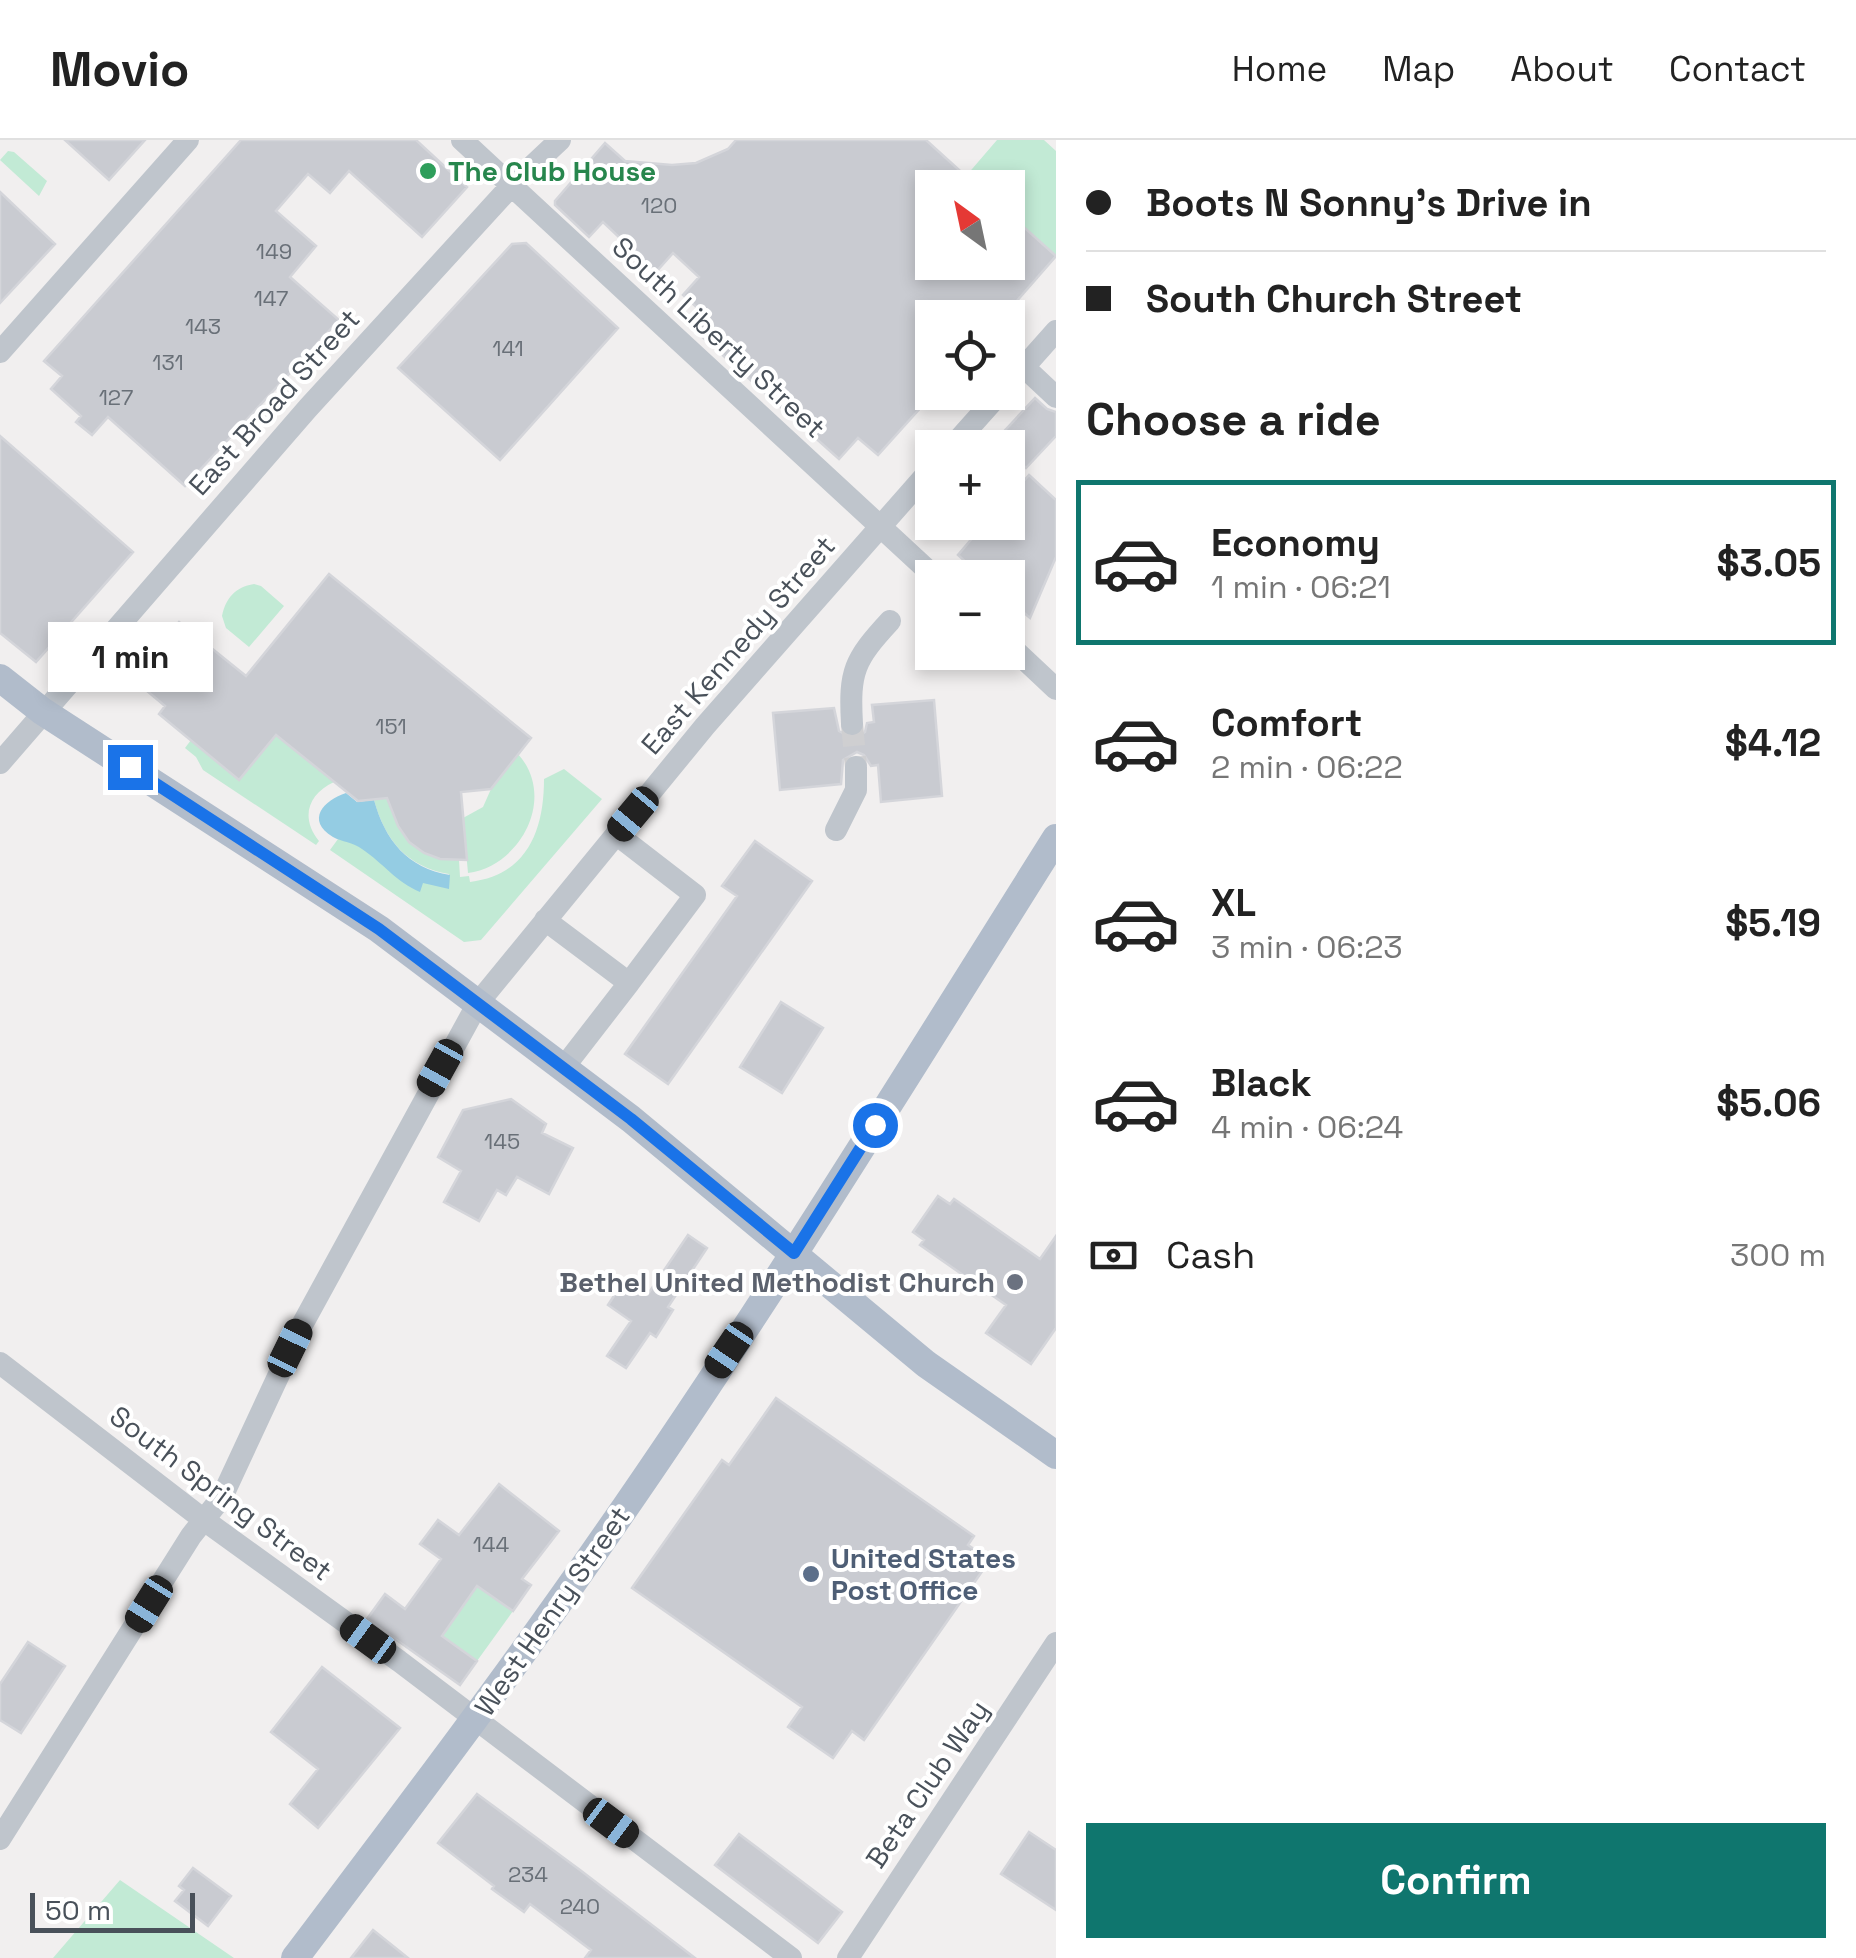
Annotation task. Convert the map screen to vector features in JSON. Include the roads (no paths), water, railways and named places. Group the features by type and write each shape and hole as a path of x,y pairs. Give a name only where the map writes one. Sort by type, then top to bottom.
{"main road":[{"path":"0,678 42,711 379,929 564,1067 926,1364 1056,1455"},
{"name":"West Henry Street","path":"295,1958 475,1722 603,1540 794,1253 1056,838"}],"street":[{"path":"0,352 188,140"},
{"name":"South Liberty Street","path":"462,140 917,560"},
{"name":"East Broad Street","path":"0,763 308,408 512,185 560,140"},
{"path":"1025,366 1056,331"},
{"path":"1025,368 1056,397"},
{"path":"967,430 985,410"},
{"name":"East Kennedy Street","path":"0,1839 222,1497 310,1308 478,1002 705,726 915,487"},
{"path":"852,724 850,684 863,650 890,621"},
{"path":"1025,660 1056,689"},
{"path":"836,830 856,790 856,768"},
{"path":"564,1067 695,896 616,834"},
{"path":"546,920 629,982"},
{"name":"South Spring Street","path":"0,1363 790,1958"},
{"name":"Beta Club Way","path":"848,1958 1056,1643"}],"water":[{"path":"346,793 357,802 374,800 384,828 400,850 422,866 450,875 449,889 423,883 420,892 370,854 325,831 320,824 321,811 331,800"}],"tunnel":[{"path":"852,724 856,767"}],"place":[{"name":"The Club House","path":"428,171"},
{"name":"Bethel United Methodist Church","path":"1015,1282"},
{"name":"United States Post Office","path":"811,1574"}]}
